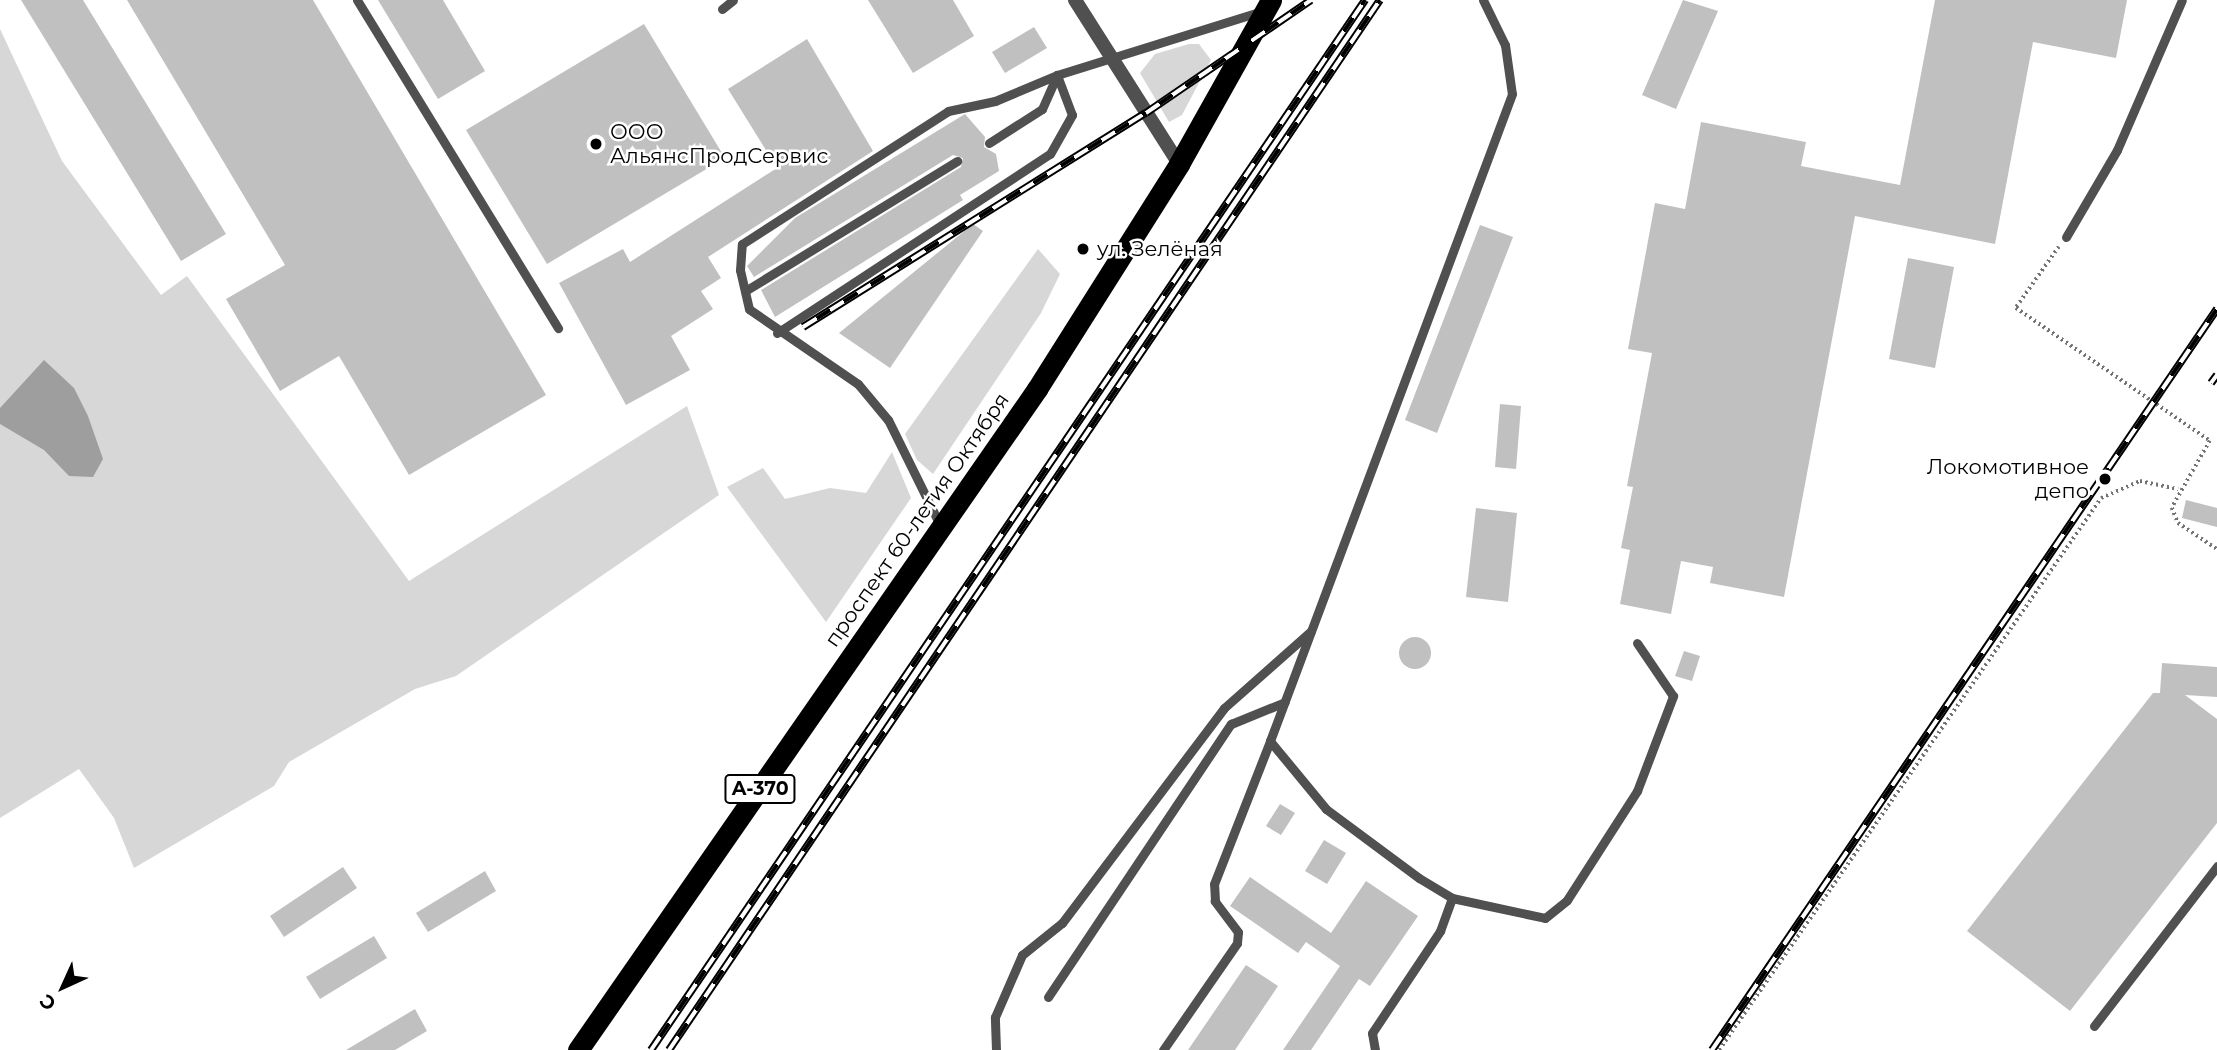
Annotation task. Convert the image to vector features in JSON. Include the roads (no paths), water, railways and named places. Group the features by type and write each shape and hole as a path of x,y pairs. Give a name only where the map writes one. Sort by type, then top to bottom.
{"highway":[{"name":"проспект 60-летия Октября","path":"578,1050 942,529 1179,164 1268,5"}],"street":[{"path":"1075,0 1179,164"}],"lane":[{"path":"357,0 558,328"},
{"path":"722,9 733,0"},
{"path":"1163,1050 1237,943 1238,932 1215,901 1214,884 1285,702 1512,94 1505,45 1483,0"},
{"path":"2066,237 2118,150 2182,0"},
{"path":"942,529 888,420 858,384 777,333 749,309 742,244 762,228 948,111 995,101 1057,75 1268,5"},
{"path":"989,143 1042,109 1057,75"},
{"path":"777,333 1050,154 1072,116 1057,75"},
{"path":"745,291 957,161"},
{"path":"996,1050 995,1017 1022,955 1062,923 1224,708 1312,630"},
{"path":"1270,741 1326,809 1452,898 1545,918 1567,900 1637,791 1674,696 1637,643"},
{"path":"1048,996 1231,724 1285,702"},
{"path":"2094,1026 2217,866"},
{"path":"1375,1050 1372,1033 1440,931 1452,898"}],"railway":[{"path":"803,327 1146,113 1311,0"},
{"path":"651,1050 1365,0"},
{"path":"669,1050 1380,0"},
{"path":"1712,1050 2217,309"},
{"path":"2211,383 2217,375"}],"place":[{"name":"ООО АльянсПродСервис","path":"596,144"},
{"name":"ул. Зелёная","path":"1083,249"},
{"name":"Локомотивное депо","path":"2105,479"}]}
